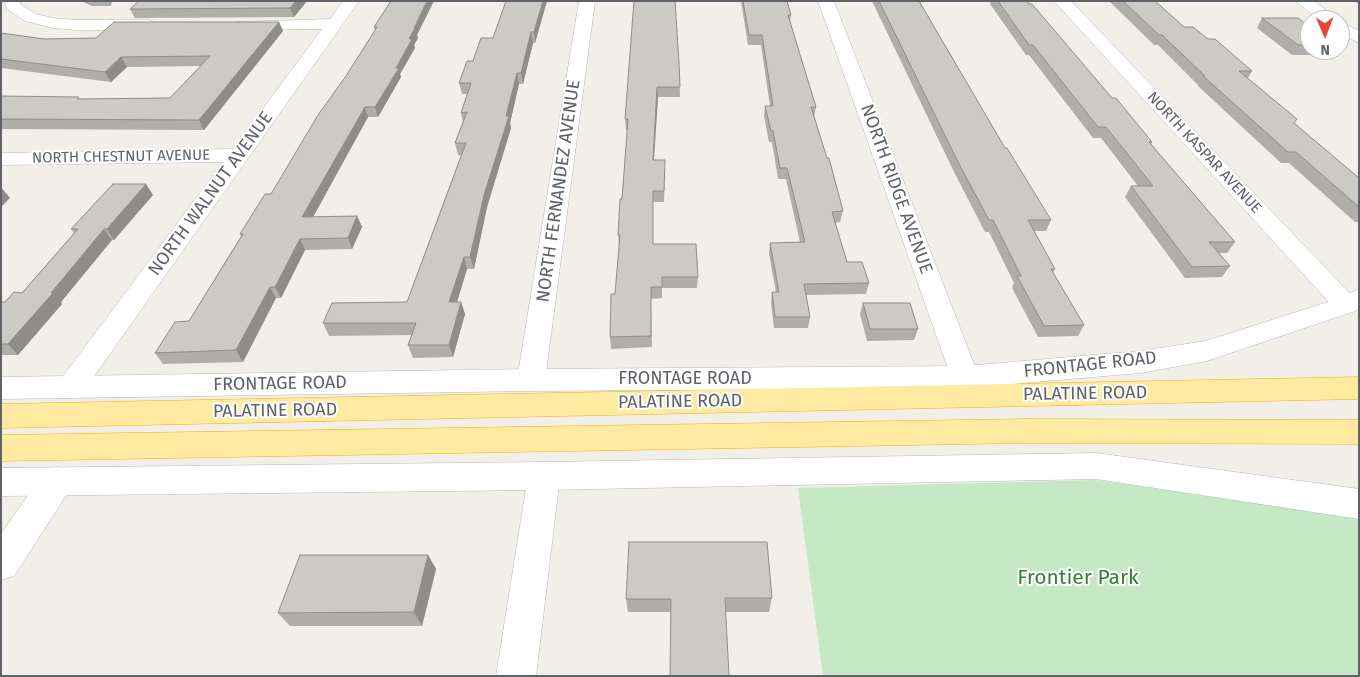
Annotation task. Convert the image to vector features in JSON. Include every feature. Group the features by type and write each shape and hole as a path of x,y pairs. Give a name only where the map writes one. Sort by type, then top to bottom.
{"highway":[{"name":"PALATINE ROAD","path":"1,416 1359,388"},
{"name":"PALATINE ROAD","path":"1,448 1026,431 1359,432"}],"street":[{"path":"12,1 12,6 32,18 53,22 98,26 168,25"},
{"name":"NORTH WALNUT AVENUE","path":"70,387 241,155 351,1"},
{"name":"NORTH FERNANDEZ AVENUE","path":"531,380 587,1"},
{"name":"NORTH RIDGE AVENUE","path":"826,1 965,377"},
{"name":"NORTH KASPAR AVENUE","path":"1062,1 1353,302"},
{"path":"1303,1 1318,10"},
{"path":"227,25 333,24"},
{"name":"NORTH CHESTNUT AVENUE","path":"1,159 241,155"},
{"name":"FRONTAGE ROAD","path":"1,388 531,380 965,377 1140,362 1207,351 1353,302"},
{"path":"1,482 544,476 1096,466 1359,504"},
{"path":"516,676 544,476"},
{"path":"1,564 57,481"}],"green space":[{"name":"Frontier Park","path":"1095,480 1359,517 1359,676 823,676 798,488"}],"building":[{"path":"139,1 296,1 290,8 130,9"},
{"path":"391,1 427,1 409,39 412,39 396,68 399,68 375,107 365,107 302,217 357,216 348,238 300,239 275,287 270,287 236,350 155,353 175,322 189,321 243,234 240,234 265,194 271,194 318,115 346,76 377,27 374,27"},
{"path":"506,1 543,1 534,32 531,32 521,73 517,73 506,116 509,116 484,195 470,257 464,257 449,302 461,302 449,345 408,345 416,323 323,323 332,303 407,302 466,143 455,143 467,112 461,113 471,83 459,83 467,61 473,61 481,38 493,38"},
{"path":"634,1 675,1 680,87 657,87 653,160 665,160 664,191 653,191 653,244 696,244 698,277 662,277 662,287 651,287 651,336 610,337 611,294 615,294 620,235 618,235 620,199 622,199 628,119 625,119"},
{"path":"743,1 787,1 791,15 788,15 816,107 811,107 827,158 829,158 843,211 832,212 847,262 862,262 869,283 804,284 810,317 775,317 772,292 779,292 770,243 805,242 787,168 780,168 773,131 771,131 765,106 773,106 762,35 749,35"},
{"path":"879,1 919,1 1005,148 1007,148 1051,220 1028,220 1055,269 1051,269 1084,325 1044,326 1017,276 1021,276 993,220 989,220 958,162"},
{"path":"998,1 1027,1 1029,4 1032,4 1112,98 1116,98 1152,142 1149,142 1235,242 1209,242 1230,266 1192,267 1131,186 1153,186 1106,127 1098,127 1033,45 1029,45"},
{"path":"1123,1 1155,1 1184,27 1193,27 1208,39 1215,39 1252,71 1239,71 1297,119 1294,123 1359,178 1359,207 1296,152 1288,152"},
{"path":"1262,18 1300,20 1300,45"},
{"path":"114,22 279,22 199,120 1,119 1,96 79,97 77,99 170,98 210,56 121,57 105,72 1,59 1,33 44,39 96,38"},
{"path":"113,184 146,184 107,229 104,229 51,293 53,293 8,344 1,344 1,302 5,302 14,292 22,293 78,229 71,229"},
{"path":"863,303 910,303 918,329 870,329"},
{"path":"629,542 767,542 772,598 725,598 729,676 670,676 671,599 626,599"},
{"path":"300,555 428,555 414,612 278,613"}]}
